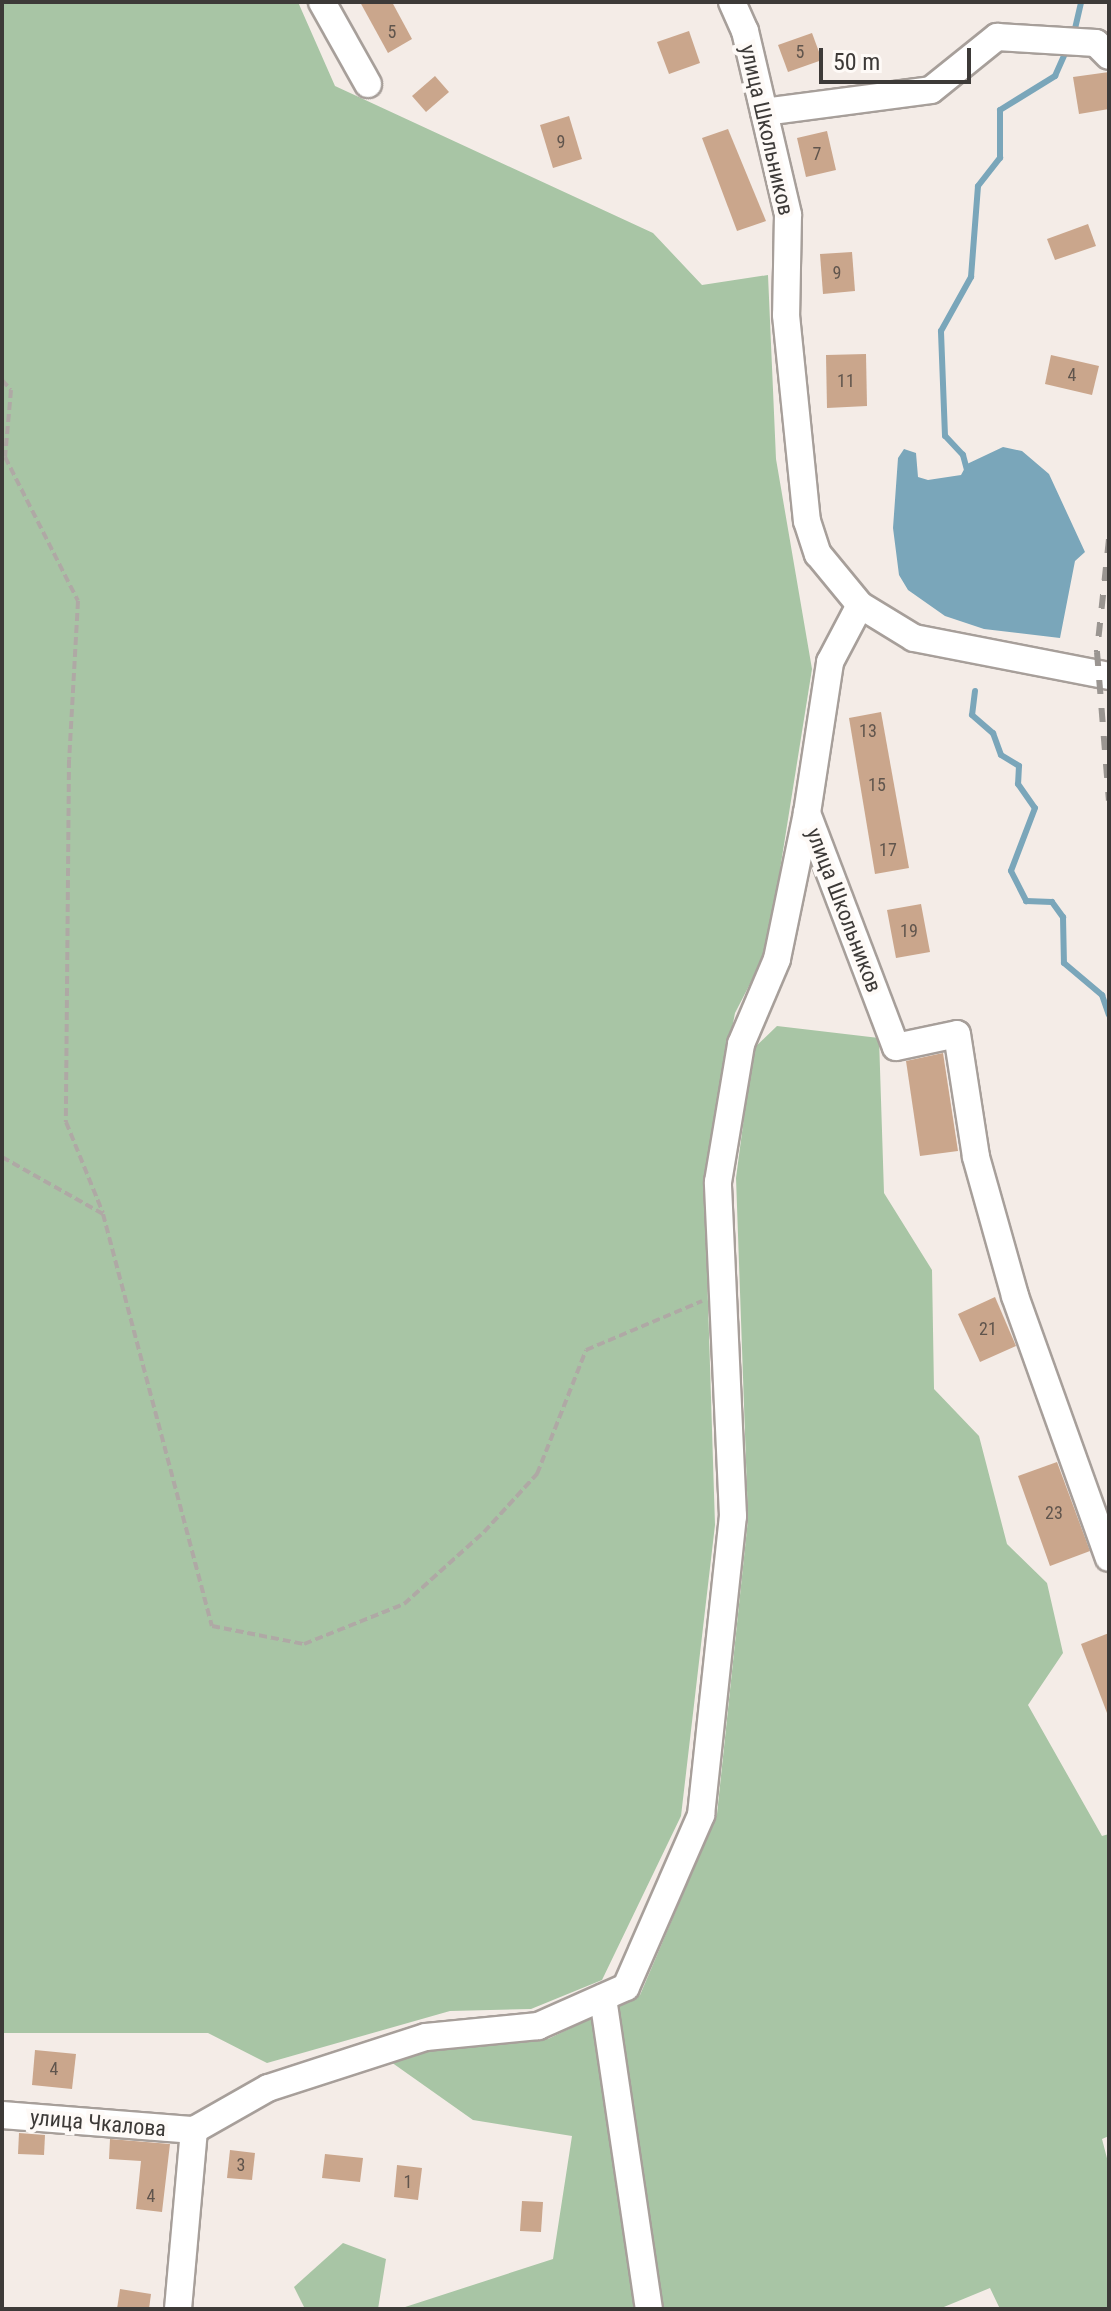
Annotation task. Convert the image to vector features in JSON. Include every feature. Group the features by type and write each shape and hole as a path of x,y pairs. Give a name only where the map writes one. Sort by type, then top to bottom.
{"street":[{"path":"322,2 368,84"},
{"name":"улица Школьников","path":"732,2 745,31 788,215 786,315 807,521 818,554 860,605 830,662 807,813 896,1047 957,1034 976,1157 1015,1296 1109,1558"},
{"path":"764,112 931,90 997,37 1096,43 1109,56"},
{"path":"860,605 914,638 1109,676"},
{"path":"178,2309 194,2130 268,2088 426,2037 538,2026 626,1987 701,1815 733,1516 718,1182 741,1044 777,959 807,813"},
{"path":"603,1998 649,2309"},
{"name":"улица Чкалова","path":"2,2115 194,2130"}],"path":[{"path":"2,380 11,390 5,457 78,601 69,760 66,1122 103,1214 212,1626 304,1644 404,1604 484,1532 537,1474 586,1350 723,1292"},
{"path":"2,1157 103,1214"}],"green space":[{"path":"2,2 298,2 335,86 653,233 702,285 768,275 776,459 812,669 767,951 735,1013 704,1175 715,1525 681,1816 602,1980 531,2009 450,2011 267,2063 208,2033 2,2033"},
{"path":"777,1026 879,1038 884,1193 932,1270 934,1389 979,1436 1007,1544 1047,1583 1063,1653 1028,1705 1102,1836 1109,1834 1109,2136 1102,2139 1109,2166 1109,2309 1000,2309 990,2288 939,2309 399,2309 553,2259 572,2136 473,2120 391,2062 438,2045 548,2039 640,1995 717,1814 748,1519 736,1178 753,1049"},
{"path":"343,2243 386,2259 378,2309 305,2309 294,2287"}],"water":[{"path":"1003,447 1022,451 1049,474 1085,552 1075,561 1060,638 984,629 945,616 908,590 899,575 893,528 898,458 904,449 916,453 918,477 928,480 961,475 967,464"}],"building":[{"path":"360,2 392,2 412,39 388,53"},
{"path":"689,31 700,63 669,74 657,42"},
{"path":"812,33 822,60 788,72 778,45"},
{"path":"1109,72 1109,109 1079,114 1073,77"},
{"path":"435,76 449,92 426,112 412,96"},
{"path":"569,116 582,159 553,168 540,125"},
{"path":"728,129 766,221 737,231 702,138"},
{"path":"827,131 836,170 806,177 797,138"},
{"path":"1088,224 1096,246 1055,260 1047,239"},
{"path":"852,252 855,291 823,294 820,254"},
{"path":"866,354 867,406 827,408 826,355"},
{"path":"1051,355 1099,366 1092,395 1045,384"},
{"path":"881,712 909,868 875,874 849,718"},
{"path":"921,904 930,952 896,958 887,910"},
{"path":"943,1053 958,1151 920,1156 906,1061"},
{"path":"995,1297 1016,1346 980,1362 958,1314"},
{"path":"1057,1462 1090,1551 1050,1566 1018,1476"},
{"path":"1109,1633 1109,1713 1107,1713 1081,1644"},
{"path":"35,2050 76,2054 72,2089 32,2085"},
{"path":"19,2133 45,2135 44,2155 18,2154"},
{"path":"110,2139 170,2144 162,2212 136,2209 141,2161 109,2159"},
{"path":"230,2150 255,2153 252,2180 227,2178"},
{"path":"325,2154 363,2158 360,2182 322,2178"},
{"path":"397,2165 422,2168 418,2200 394,2197"},
{"path":"522,2201 543,2202 541,2232 520,2231"},
{"path":"120,2289 151,2294 149,2309 117,2309"}],"waterway":[{"path":"1074,33 1081,2"},
{"path":"967,470 963,455 945,436 941,331 971,277 978,186 1000,158 1000,110 1055,76 1068,47"},
{"path":"975,691 972,715 993,733 1001,755 1019,766 1018,784 1035,808 1011,871 1026,901 1052,902 1063,917 1064,963 1102,995 1109,1015"}],"railway":[{"path":"1109,539 1097,652 1109,801"}]}
